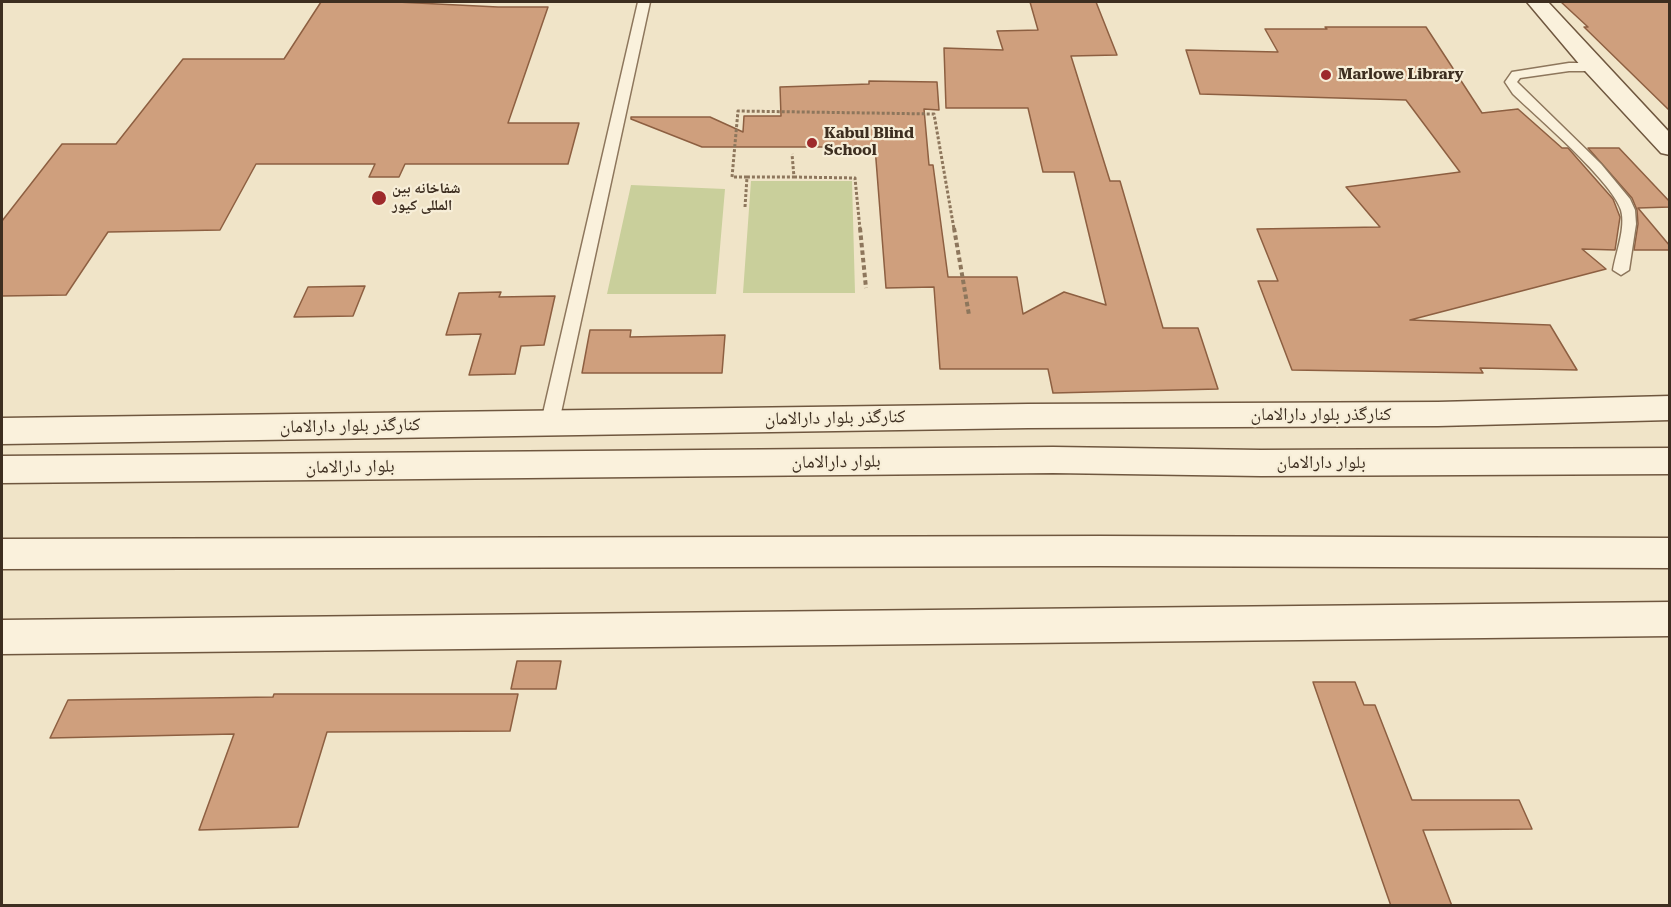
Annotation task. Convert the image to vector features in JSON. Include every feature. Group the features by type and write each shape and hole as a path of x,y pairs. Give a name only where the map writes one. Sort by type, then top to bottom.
{"street":[{"path":"1537,2 1670,148"},
{"name":"کنارگذر بلوار دارالامان","path":"2,431 1029,416 1426,414 1670,408"},
{"name":"بلوار دارالامان","path":"2,470 1053,460 1261,463 1670,461"},
{"path":"2,554 1052,551 1670,553"},
{"path":"2,637 1670,619"}],"lane":[{"path":"549,422 644,2"},
{"path":"1594,67 1569,67 1516,75 1511,82 1517,91 1614,186 1628,209 1628,223 1620,270"}],"path":[{"path":"866,288 855,178 732,177 738,111 934,114 969,315"},
{"path":"792,154 794,177"},
{"path":"745,207 747,177"}],"green space":[{"path":"751,181 852,181 855,293 743,293"},
{"path":"631,185 725,189 716,294 607,294"}],"building":[{"path":"321,2 548,7 508,123 579,123 568,164 405,164 399,177 369,177 375,164 256,164 220,230 108,232 66,295 2,296 2,221 62,144 116,144 183,59 284,59"},
{"path":"1030,2 1096,2 1117,55 1071,56 1110,181 1120,181 1163,328 1198,328 1218,389 1053,393 1048,369 940,369 934,287 886,288 875,147 702,147 631,119 631,117 710,117 743,132 744,116 781,116 780,87 869,84 869,81 937,82 939,110 924,109 929,165 933,165 948,277 1017,277 1023,314 1064,292 1106,305 1074,172 1043,172 1028,108 946,108 944,48 1003,50 997,31 1038,30"},
{"path":"1561,2 1670,2 1670,111 1584,27 1588,27"},
{"path":"1325,27 1426,27 1482,113 1518,109 1562,148 1568,148 1613,199 1620,217 1615,250 1582,249 1606,269 1410,320 1550,325 1577,370 1480,368 1483,373 1292,370 1258,281 1278,281 1257,229 1380,227 1346,187 1460,172 1406,100 1200,94 1186,50 1278,52 1265,29 1327,29"},
{"path":"1588,148 1619,148 1670,202 1670,207 1638,208 1670,246 1670,250 1634,250 1638,224 1637,210 1632,198"},
{"path":"365,286 353,316 294,317 308,287"},
{"path":"501,292 499,297 555,296 544,345 521,346 515,374 469,375 481,334 446,335 459,293"},
{"path":"590,330 631,330 630,337 725,335 722,373 582,373"},
{"path":"517,661 561,661 556,689 511,689"},
{"path":"1313,682 1355,682 1364,705 1375,705 1412,800 1519,800 1532,829 1423,830 1452,906 1391,906"},
{"path":"274,694 518,694 510,731 327,732 298,827 199,830 234,734 50,738 68,700 273,697"}],"place":[{"name":"Marlowe Library","path":"1326,75"},
{"name":"Kabul Blind School","path":"812,143"},
{"name":"شفاخانه بین المللی کیور","path":"379,198"}]}
